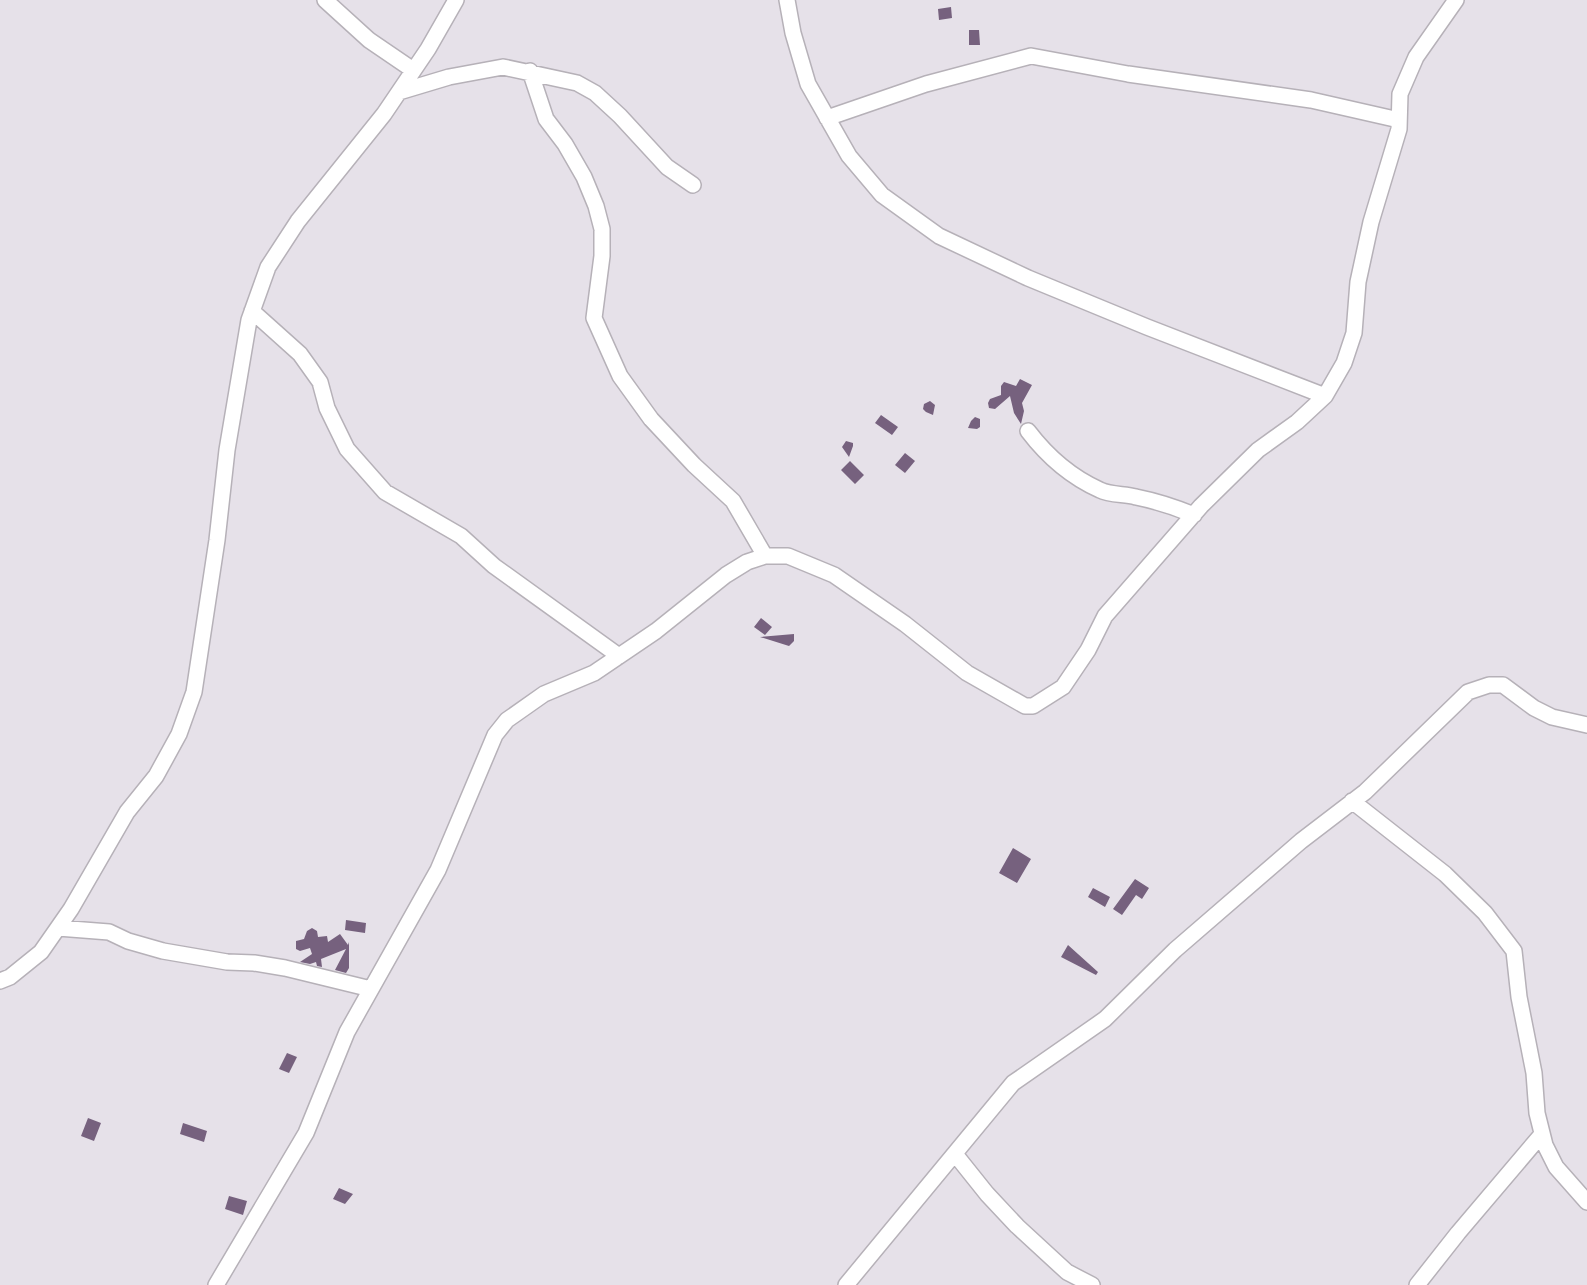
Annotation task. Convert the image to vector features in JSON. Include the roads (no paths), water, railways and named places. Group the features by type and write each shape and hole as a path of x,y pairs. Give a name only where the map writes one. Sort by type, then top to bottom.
{"street":[{"path":"325,0 369,40 414,70"},
{"path":"0,981 10,977 41,952 71,909 127,812 156,776 179,734 194,692 217,540 227,450 249,320 268,267 298,221 384,114 414,70 456,0"},
{"path":"787,0 793,33 808,84 849,156 882,195 939,236 1049,287 1324,396"},
{"path":"216,1285 306,1133 347,1032 438,870 495,735 507,720 544,694 594,673 656,631 726,575 747,562 765,556 788,556 834,575 905,624 968,673 1025,706 1033,706 1063,687 1088,650 1106,616 1194,514 1258,450 1297,422 1324,396 1344,363 1354,333 1358,282 1371,222 1399,129 1400,94 1416,57 1456,0"},
{"path":"827,118 926,84 1030,56 1128,74 1311,100 1399,120"},
{"path":"399,92 449,77 503,67 577,82 595,93 667,167 693,185"},
{"path":"530,71 546,119 565,144 584,177 596,206 602,229 602,256 594,318 620,376 651,419 694,465 733,501 765,556"},
{"path":"252,311 300,354 321,382 327,408 347,449 385,492 461,536 494,566 619,656"},
{"path":"1028,431 1044,451 1062,466 1101,491 1135,496 1194,514"},
{"path":"846,1285 1013,1083 1105,1019 1175,950 1301,841 1352,801 1414,746 1468,692 1489,685 1503,685 1534,708 1552,717 1587,725"},
{"path":"1352,801 1445,874 1485,913 1514,951 1519,998 1534,1074 1537,1113 1545,1145 1556,1167 1587,1202"},
{"path":"58,928 109,932 128,941 163,951 227,962 285,968 371,989"},
{"path":"1417,1285 1542,1134"},
{"path":"955,1154 1017,1226 1067,1272 1092,1285"}]}
